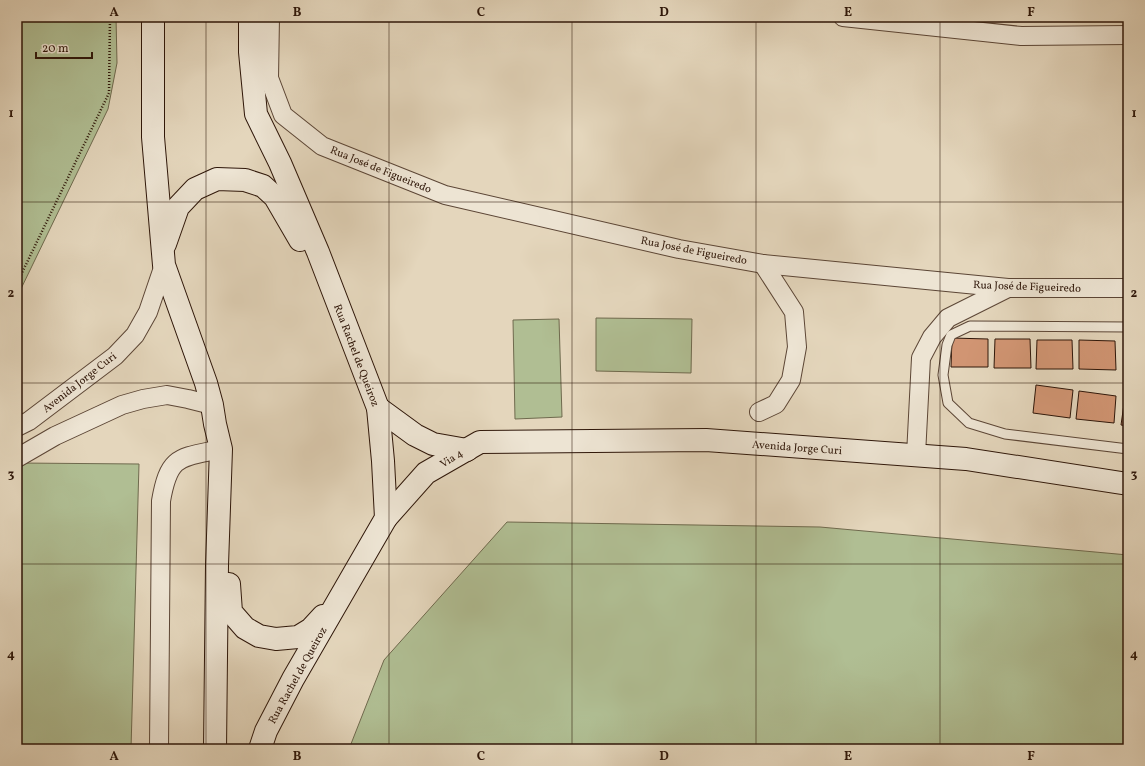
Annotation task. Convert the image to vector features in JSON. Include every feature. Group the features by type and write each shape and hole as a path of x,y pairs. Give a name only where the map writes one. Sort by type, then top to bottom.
{"street":[{"path":"153,17 153,137 164,258 212,404 221,449 215,749"},
{"name":"Rua Rachel de Queiroz","path":"250,17 250,52 256,114 280,163 318,252 378,408 386,518 293,679 266,731 260,749"},
{"name":"Rua José de Figueiredo","path":"270,17 269,78 283,115 322,146 445,195 679,249 763,264 1008,288 1128,288"},
{"path":"842,17 1021,36 1128,35"},
{"path":"164,258 178,207 195,189 217,179 244,180 263,186 275,197 301,241 318,252"},
{"name":"Avenida Jorge Curi","path":"17,427 29,421 114,356 135,335 148,312 164,258"},
{"path":"758,412 776,404 790,380 797,347 794,312 763,264"},
{"path":"916,455 921,358 932,337 948,318 1008,288"},
{"path":"17,458 55,436 122,405 143,399 167,396 212,404"},
{"name":"Via 4","path":"378,408 414,435 433,444 467,450"},
{"name":"Avenida Jorge Curi","path":"467,450 480,442 706,440 966,459 1128,484"},
{"path":"159,749 161,501 163,486 168,472 177,460 221,449"},
{"name":"Via 4","path":"386,518 426,473 467,450"},
{"path":"218,565 228,578 231,612 245,628 259,636 276,639 298,637 311,629 337,603"}],"lane":[{"path":"1128,327 970,326 951,335 947,345 944,375 948,403 969,423 1005,434 1128,449"}],"path":[{"path":"17,283 109,93 110,17"}],"green space":[{"path":"17,17 116,17 117,63 108,109 17,297"},
{"path":"596,318 692,319 691,373 596,371"},
{"path":"559,319 562,417 515,419 513,320"},
{"path":"17,464 139,464 131,749 17,749"},
{"path":"507,522 820,527 1128,555 1128,749 349,749 384,660"}],"building":[{"path":"952,338 988,339 988,367 951,367"},
{"path":"995,339 1030,339 1031,368 994,368"},
{"path":"1037,340 1072,340 1073,369 1036,369"},
{"path":"1079,340 1115,341 1116,370 1079,369"},
{"path":"1124,341 1128,341 1128,370 1124,370"},
{"path":"1036,385 1073,390 1070,418 1033,413"},
{"path":"1079,391 1116,396 1114,423 1076,419"},
{"path":"1125,397 1128,397 1128,426 1121,425"}]}
